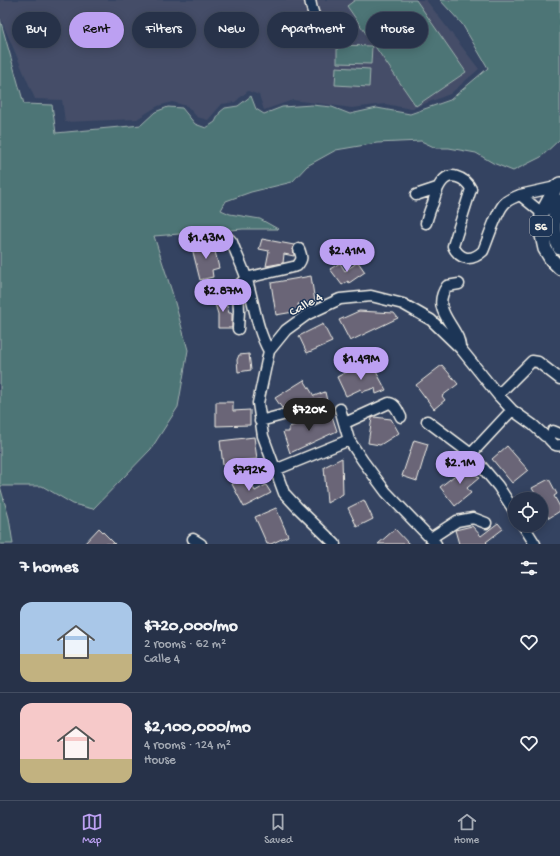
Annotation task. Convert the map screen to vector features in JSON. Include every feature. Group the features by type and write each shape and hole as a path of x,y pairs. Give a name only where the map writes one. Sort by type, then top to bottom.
{"main road":[{"name":"56","path":"558,186 542,212 541,231 545,249 551,259 560,268"},
{"name":"56","path":"560,201 556,211 554,235 560,248"}],"street":[{"path":"310,0 312,12"},
{"path":"426,223 437,188 443,180 452,176 464,180 471,189 453,246 460,256 467,259 474,258 483,252 500,209 505,203 520,195 558,186"},
{"path":"416,195 437,188"},
{"path":"520,195 542,212"},
{"path":"212,237 226,237 232,242 246,278 259,328 269,351"},
{"path":"238,329 239,285 246,278 297,266 302,261 299,249"},
{"path":"459,284 447,286 442,293 441,301 443,313 458,339 461,349"},
{"name":"Calle 4","path":"335,544 284,493 263,436 258,403 269,351 286,330 308,314 340,299 371,296 403,304 431,320 461,349 512,410 533,425 551,434 555,444 558,446 560,445"},
{"path":"498,395 532,361 538,362 560,379"},
{"path":"345,423 390,403 395,406 401,417"},
{"path":"260,421 320,405"},
{"path":"340,409 349,440 363,461 386,492 433,541 457,521 473,518 486,523"},
{"path":"470,454 512,410"},
{"path":"427,421 470,454 498,486 508,501"},
{"path":"276,470 349,440"},
{"path":"527,532 535,544"}],"shaded area":[{"path":"0,0 426,0 479,69 450,94 411,109 385,104 352,108 293,100 264,110 259,95 248,91 235,102 222,104 208,120 197,117 187,106 172,102 158,106 137,119 65,122 62,100 35,99 13,48 61,48 61,12 12,12 12,45 0,17"}],"green space":[{"path":"355,0 416,0 424,12 366,12 366,34 358,22 358,12 351,12 347,6"},
{"path":"440,0 560,0 560,139 541,157 513,171 493,163 476,153 449,148 436,148 421,141 377,143 336,150 307,166 292,182 251,192 226,201 221,210 230,214 260,219 278,229 243,229 154,236 172,292 188,350 178,407 151,449 93,509 73,504 42,486 0,486 0,19 24,104 52,105 56,133 141,125 155,112 168,107 182,108 195,124 206,128 215,122 220,112 225,108 238,106 251,96 256,109 264,114 282,107 312,105 332,107 350,114 377,108 410,114 450,100 488,68 462,24"},
{"path":"428,17 466,72 416,106 376,48 428,48"},
{"path":"358,46 372,48 371,64 337,63 337,48 358,48"},
{"path":"336,67 370,69 369,87 335,85"},
{"path":"0,486 9,518 13,544 0,544"}],"building":[{"path":"262,239 294,245 294,256 284,254 283,263 266,266 269,251 259,249"},
{"path":"213,243 219,268 212,270 213,277 200,280 192,248"},
{"path":"358,262 365,272 349,283 348,281 342,285 330,269 340,263 345,271"},
{"path":"311,276 315,302 298,304 299,311 276,315 271,283"},
{"path":"223,294 229,313 232,313 232,328 218,328 218,314 213,297"},
{"path":"359,311 394,313 398,318 350,341 339,320"},
{"path":"323,324 332,342 307,353 299,336"},
{"path":"249,354 251,370 238,372 237,360 239,355"},
{"path":"442,365 458,384 442,396 445,400 434,409 416,385"},
{"path":"373,366 386,390 376,394 375,388 362,392 361,389 346,396 337,377 354,368 357,374"},
{"path":"304,380 314,396 325,392 327,401 318,399 292,406 290,402 282,408 275,398"},
{"path":"216,402 233,402 233,411 250,410 250,425 216,426"},
{"path":"331,413 337,431 290,453 283,432 289,432 289,427"},
{"path":"372,418 391,419 399,433 380,445 368,443"},
{"path":"254,437 257,459 237,461 237,463 223,465 220,441"},
{"path":"414,440 428,444 417,481 402,476"},
{"path":"507,446 528,470 512,483 492,459"},
{"path":"342,458 343,494 327,503 324,467"},
{"path":"468,465 479,478 467,488 471,493 455,506 440,487"},
{"path":"247,476 255,491 266,485 271,493 244,507 232,484"},
{"path":"549,479 557,494 554,496 560,507 560,511 549,518 548,492 534,492 532,488"},
{"path":"364,500 373,519 357,527 348,508"},
{"path":"276,508 288,536 271,544 267,544 255,517"},
{"path":"498,523 503,529 486,542 488,544 459,544 455,530 472,526 481,536"},
{"path":"99,528 115,544 84,544"},
{"path":"395,529 409,544 378,544"}]}
